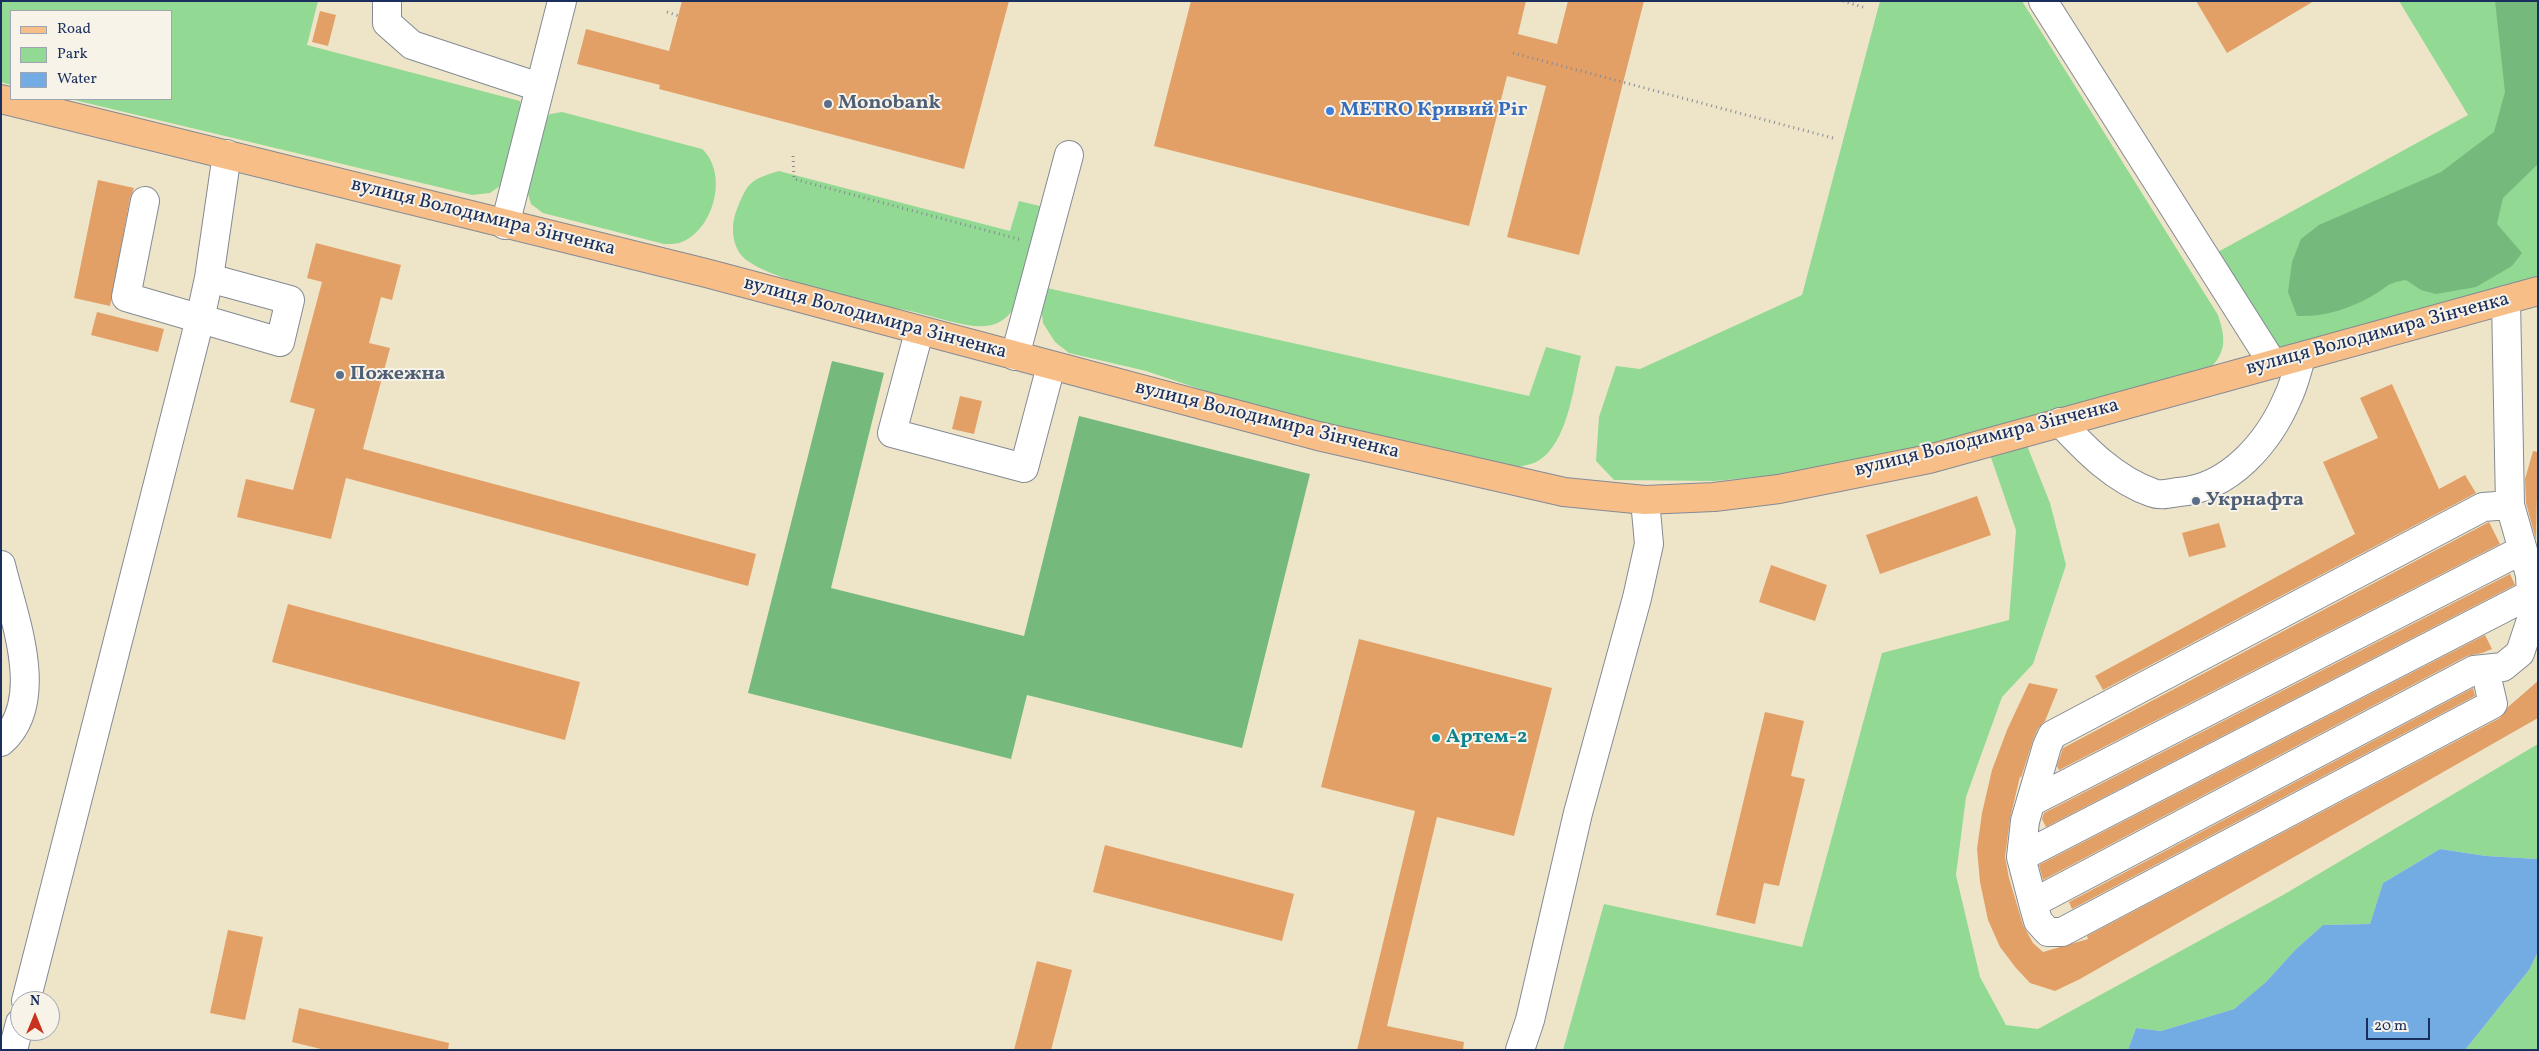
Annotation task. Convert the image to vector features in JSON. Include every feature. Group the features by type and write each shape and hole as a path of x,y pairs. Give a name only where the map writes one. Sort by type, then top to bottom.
{"main road":[{"name":"вулиця Володимира Зінченка","path":"1,99 505,225 706,273 919,332 1318,436 1564,492 1645,500 1714,497 1779,489 1929,459 2273,364 2301,358 2538,291"}],"lane":[{"path":"388,1 387,24 412,45 539,87"},
{"path":"505,225 562,1"},
{"path":"2043,1 2273,364"},
{"path":"29,991 200,319 209,278 227,154"},
{"path":"1015,356 1070,155"},
{"path":"145,201 126,298 280,342 290,300 209,278"},
{"path":"2033,903 2474,670 2503,667 2520,653 2532,617 2530,575 2510,505 2506,300"},
{"path":"919,332 892,433 1024,468 1051,366"},
{"path":"2060,422 2088,452 2124,478 2154,494 2192,491 2226,476 2252,454 2275,423 2289,397 2301,358"},
{"path":"1520,1050 1530,1020 1578,813 1637,598 1649,544 1645,500"},
{"path":"2485,669 2493,704 2062,932 2048,932 2038,921 2021,858 2025,821 2052,735 2483,508 2510,505"},
{"path":"2033,800 2522,550"},
{"path":"1,565 26,670 24,701 18,721 1,742"},
{"path":"2021,858 2531,594"}],"path":[{"path":"1843,1 1866,8"},
{"path":"667,12 679,16"},
{"path":"1513,53 1833,138"},
{"path":"793,156 794,179 1045,246"}],"green space":[{"path":"1,1 318,1 307,45 520,101 522,115 500,186 490,193 472,195 74,100 172,100 172,10 10,10 10,85 1,82"},
{"path":"1880,1 2022,1 2218,315 2223,333 2220,354 2211,368 2203,375 1928,445 1778,475 1715,481 1614,480 1596,461 1599,417 1616,366 1640,369 1802,295"},
{"path":"2399,1 2538,1 2538,291 2273,364 2205,259 2468,115"},
{"path":"2495,1 2538,1 2538,164 2503,198 2497,224 2522,253 2512,266 2476,287 2436,294 2421,290 2406,280 2399,281 2354,305 2327,314 2297,316 2288,292 2292,262 2301,239 2319,225 2441,172 2494,132 2505,92"},
{"path":"562,112 702,149 710,159 715,172 716,186 714,201 709,215 701,227 691,237 679,243 664,244 543,213 531,204 526,187 544,121 550,114"},
{"path":"779,171 1010,231 1019,201 1044,207 1021,292 1011,312 995,324 982,326 956,323 903,310 881,307 807,286 752,264 738,251 733,233 735,215 747,187 751,183"},
{"path":"1047,288 1529,396 1546,347 1581,356 1568,414 1556,442 1548,453 1538,461 1519,467 1251,406 1146,371 1069,353 1055,342 1043,323 1041,305"},
{"path":"832,361 884,373 831,588 1024,636 1079,416 1310,474 1242,748 1027,695 1011,759 748,693"},
{"path":"2022,433 2050,503 2066,565 2033,664 2002,697 1966,797 1956,875 1980,977 2006,1025 2038,1029 2283,895 2538,744 2538,859 2486,856 2440,849 2383,883 2370,924 2323,925 2296,949 2266,982 2234,1009 2161,1031 2136,1028 2128,1050 1563,1050 1604,904 1802,947 1882,653 2009,620 2016,530 1986,443"},
{"path":"2538,952 2538,1050 2465,1050 2529,970"}],"water":[{"path":"2440,849 2486,856 2538,859 2538,952 2529,970 2465,1050 2128,1050 2136,1028 2161,1031 2234,1009 2266,982 2296,949 2323,925 2370,924 2383,883"}],"building":[{"path":"682,1 1009,1 964,169 659,89 660,85 577,64 586,29 669,51"},
{"name":"METRO Кривий Ріг","path":"1191,1 1526,1 1518,34 1557,44 1568,1 1644,1 1579,255 1507,237 1546,86 1507,76 1469,226 1154,146"},
{"path":"2196,1 2314,1 2227,53"},
{"path":"320,11 336,15 328,46 312,42"},
{"path":"98,180 134,188 130,198 110,306 74,298"},
{"path":"316,243 401,265 392,300 381,297 369,343 390,348 363,449 756,554 748,586 346,478 331,539 237,517 246,479 293,490 315,409 290,402 322,282 307,278"},
{"path":"97,312 164,329 158,352 91,335"},
{"path":"2392,384 2439,489 2465,475 2476,493 2103,690 2095,676 2355,534 2323,462 2378,438 2360,398"},
{"path":"960,396 982,401 974,434 952,429"},
{"path":"2533,451 2538,452 2536,540 2526,503 2525,479"},
{"path":"1977,496 1991,535 1880,574 1866,535"},
{"path":"2489,522 2500,544 2059,770 2057,766 2063,748"},
{"path":"2219,523 2226,547 2189,557 2182,533"},
{"path":"1771,565 1827,585 1815,621 1759,602"},
{"path":"2510,574 2515,585 2046,827 2042,819 2044,813"},
{"path":"288,604 580,682 565,740 272,662"},
{"path":"2485,635 2492,649 2467,656 2043,880 2039,865"},
{"name":"Артем-2","path":"1359,639 1552,688 1514,836 1437,817 1387,1026 1464,1042 1463,1050 1357,1050 1415,811 1321,787"},
{"path":"2538,681 2538,718 2080,979 2055,991 2030,983 2000,947 1988,920 1980,882 1977,849 1982,813 1992,770 2007,730 2029,683 2058,689 2045,721 2038,728 2021,778 2020,776 2010,819 2005,857 2009,878 2023,925 2033,943 2043,952 2088,939 2087,936 2500,718 2508,707"},
{"path":"2473,688 2475,696 2072,909 2069,902"},
{"path":"1765,712 1804,721 1791,776 1805,779 1779,886 1764,883 1755,924 1716,915"},
{"path":"1105,845 1294,894 1282,941 1093,892"},
{"path":"228,930 263,937 245,1020 210,1013"},
{"path":"1037,961 1072,970 1051,1050 1014,1050"},
{"path":"299,1008 449,1043 448,1050 325,1050 292,1042"}],"place":[{"name":"Monobank","path":"828,104"},
{"name":"METRO Кривий Ріг","path":"1330,111"},
{"name":"Пожежна","path":"340,375"},
{"name":"Укрнафта","path":"2196,501"},
{"name":"Артем-2","path":"1436,738"}]}
